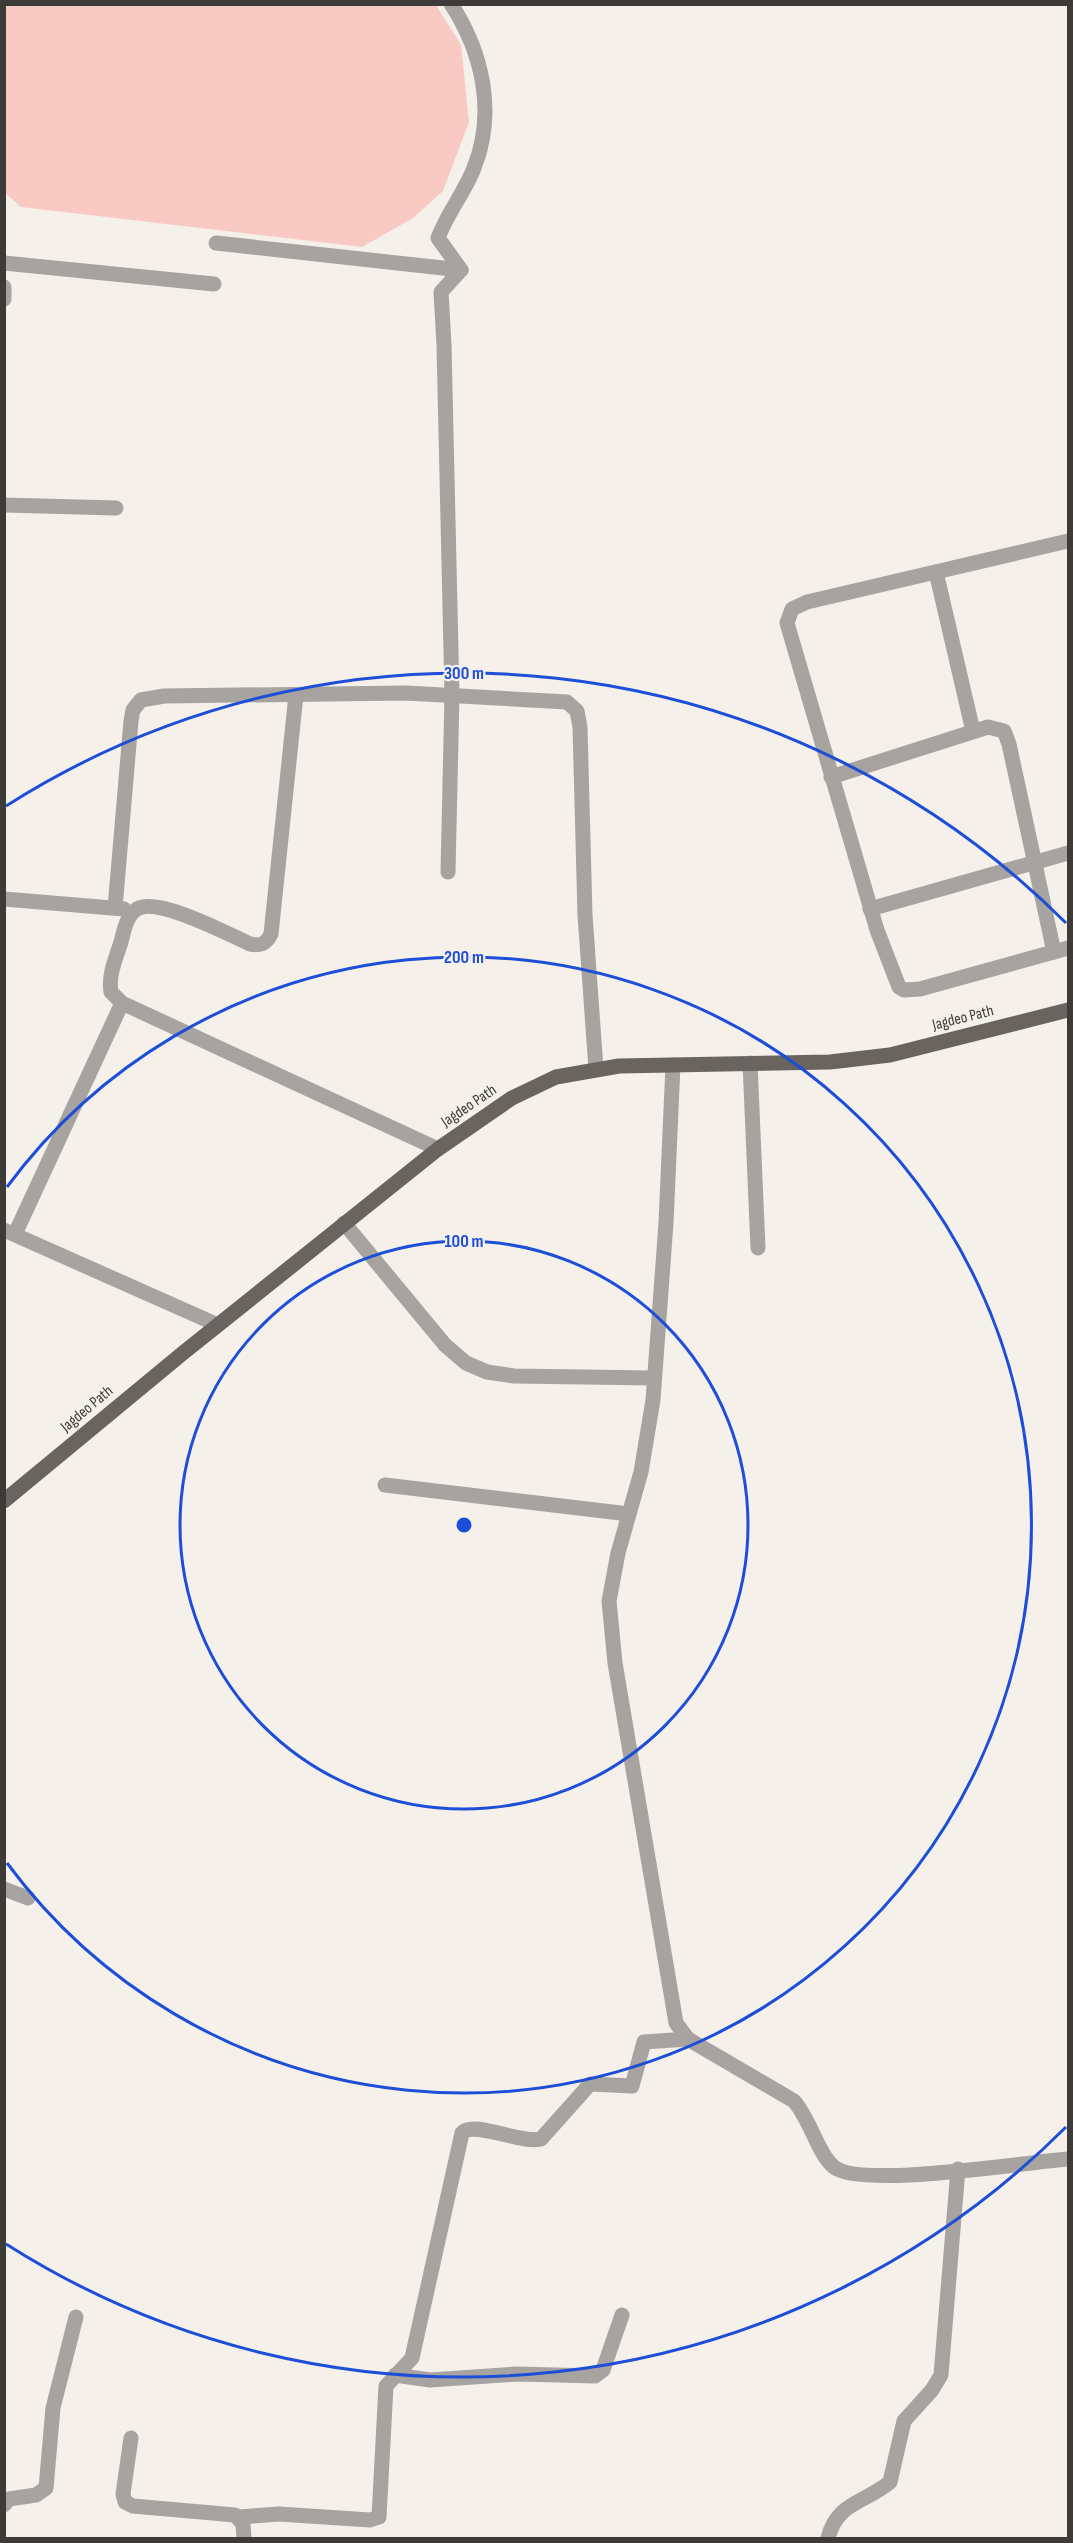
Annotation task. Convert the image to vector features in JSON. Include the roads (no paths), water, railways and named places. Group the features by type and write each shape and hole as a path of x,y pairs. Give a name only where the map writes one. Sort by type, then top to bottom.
{"main road":[{"name":"Jagdeo Path","path":"4,1501 218,1324 438,1149 530,1090 556,1077 619,1065 830,1062 890,1055 1068,1010"}],"street":[{"path":"452,4 477,54 483,80 485,113 483,141 474,170 446,216 438,238 461,270"},
{"path":"216,243 461,270"},
{"path":"4,263 214,285"},
{"path":"448,872 452,695 441,292 461,270"},
{"path":"4,287 4,299"},
{"path":"4,505 116,508"},
{"path":"831,777 973,731 1000,728 1006,735 1034,862 1061,950 920,989 904,990 895,980 870,909 789,635 789,615 792,609 807,602 1068,541"},
{"path":"936,572 973,731"},
{"path":"115,908 131,721 137,703 147,698 406,693 567,702 577,711 580,728 585,915 596,1070"},
{"path":"4,899 135,910 150,905 250,944 260,945 268,940 296,695"},
{"path":"870,909 1068,853"},
{"path":"135,910 126,925 111,975 111,992 122,1003 438,1149"},
{"path":"122,1003 10,1232 218,1324"},
{"path":"750,1063 758,1248"},
{"path":"673,1065 666,1223 648,1438 609,1601 611,1628 673,2012 679,2029 688,2039 794,2101 804,2112 829,2163 836,2169 856,2175 880,2177 1068,2159"},
{"path":"344,1223 445,1345 466,1363 487,1372 514,1376 654,1378"},
{"path":"385,1485 629,1514"},
{"path":"4,1889 28,1898"},
{"path":"131,2438 123,2494 128,2505 239,2517 279,2514 370,2520 379,2517 386,2385 405,2368 412,2358 460,2138 464,2131 472,2128 524,2140 541,2139 590,2084 632,2086 644,2042 688,2039"},
{"path":"828,2538 831,2525 844,2509 890,2482 904,2421 932,2390 941,2375 957,2169"},
{"path":"395,2375 430,2380 517,2374 595,2376 603,2370 622,2315"},
{"path":"4,2505 9,2499 36,2495 46,2488 53,2408 76,2317"},
{"path":"239,2517 243,2524 244,2538"}]}
